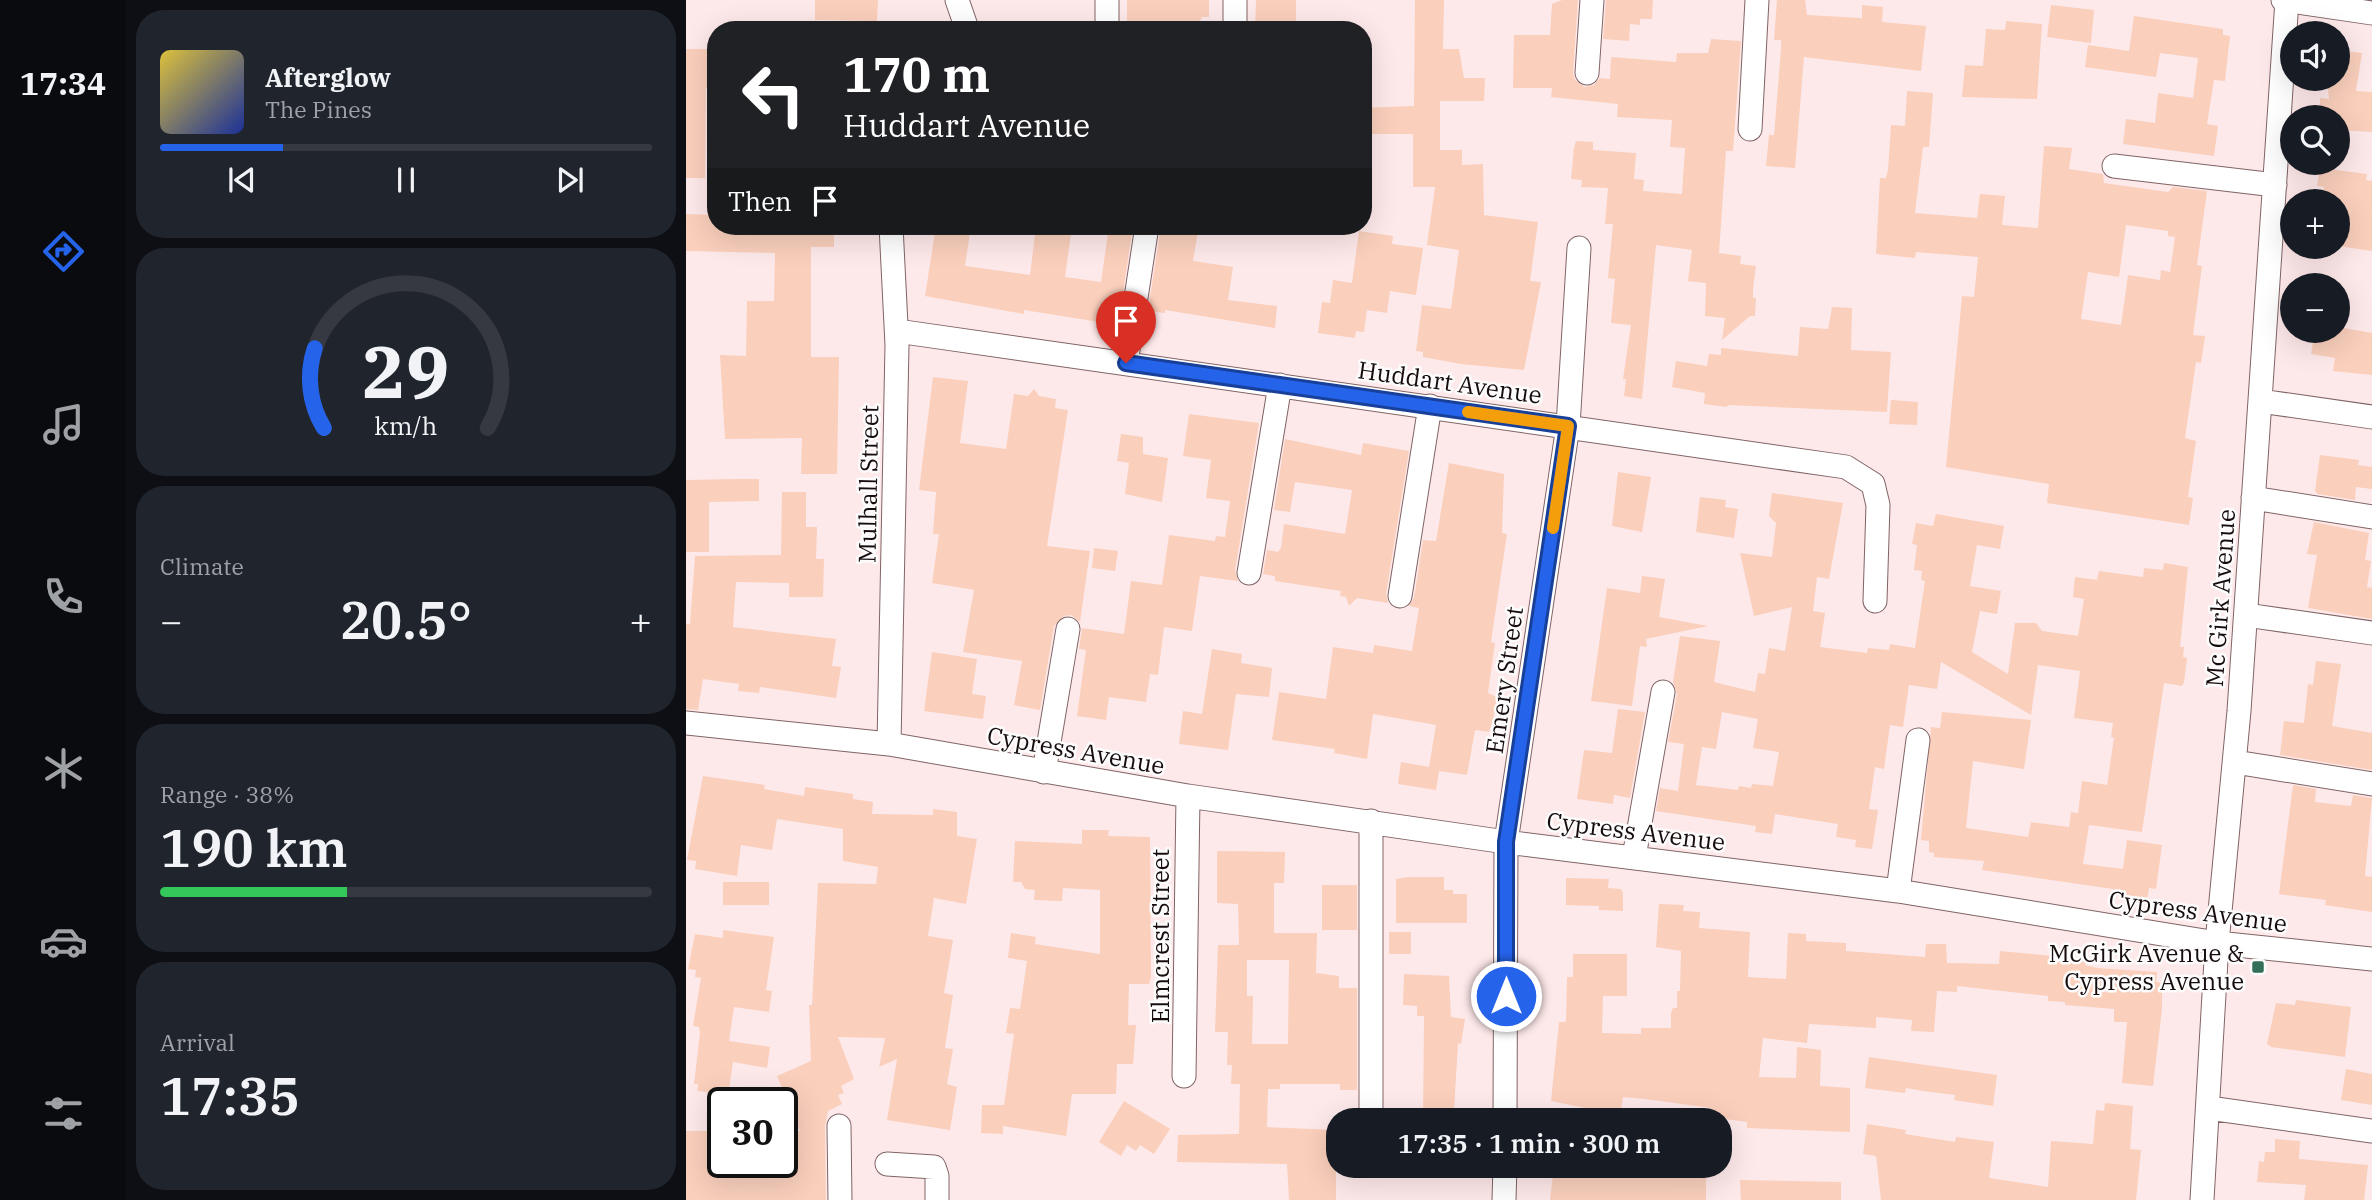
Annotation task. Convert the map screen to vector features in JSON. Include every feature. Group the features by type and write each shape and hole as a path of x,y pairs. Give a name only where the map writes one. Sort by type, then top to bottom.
{"street":[{"path":"957,0 964,21"},
{"path":"1107,0 1107,21"},
{"path":"1235,21 1236,0"},
{"path":"1587,73 1592,0"},
{"path":"1750,129 1757,0"},
{"path":"2286,0 2372,13"},
{"name":"Mc Girk Avenue","path":"2202,1200 2217,943 2246,615 2286,0"},
{"path":"2114,166 2274,185"},
{"name":"Mulhall Street","path":"889,744 897,331 892,235"},
{"path":"1126,363 1146,235"},
{"name":"Emery Street","path":"1505,1108 1506,842 1568,426 1578,248"},
{"name":"Huddart Avenue","path":"897,331 1846,467 1873,484 1878,505 1875,601"},
{"path":"1249,573 1280,385"},
{"path":"2260,401 2372,417"},
{"path":"1400,596 1430,406"},
{"path":"2253,498 2372,517"},
{"path":"2246,615 2372,633"},
{"path":"1044,772 1068,629"},
{"path":"1634,858 1662,692"},
{"name":"Cypress Avenue","path":"686,723 889,744 1188,796 1506,842 1898,891 2217,943 2372,959"},
{"path":"1898,891 1918,740"},
{"path":"2235,762 2372,784"},
{"name":"Elmcrest Street","path":"1184,1076 1188,796"},
{"path":"1371,821 1371,1108"},
{"path":"2209,1108 2372,1131"},
{"path":"839,1126 840,1200"},
{"path":"887,1164 934,1167 937,1176 937,1200"},
{"path":"1504,1178 1504,1200"}],"building":[{"path":"815,0 878,0 877,21 815,20"},
{"path":"1127,0 1209,0 1209,17 1202,17 1200,21 1127,21"},
{"path":"1256,0 1296,0 1296,21 1255,21"},
{"path":"1415,0 1444,0 1443,49 1459,49 1464,78 1485,78 1484,101 1440,101 1440,150 1462,150 1462,165 1483,164 1484,215 1538,222 1530,281 1541,282 1524,370 1461,364 1423,357 1423,352 1416,351 1422,305 1451,309 1459,250 1427,245 1435,187 1413,187 1413,134 1372,134 1372,108 1414,106"},
{"path":"1562,0 1578,0 1573,73 1575,80 1585,87 1594,85 1600,78 1610,79 1611,57 1676,62 1677,53 1708,53 1711,39 1741,41 1733,151 1726,151 1719,253 1741,256 1740,264 1756,266 1753,289 1753,298 1756,298 1755,316 1750,316 1722,340 1725,318 1705,316 1706,283 1688,281 1692,250 1656,245 1642,399 1624,396 1626,379 1623,379 1631,325 1611,323 1615,279 1608,278 1613,224 1605,224 1608,188 1581,187 1582,180 1571,179 1574,148 1576,141 1593,142 1593,150 1636,153 1634,179 1644,180 1643,191 1682,194 1685,148 1670,147 1672,120 1617,117 1618,104 1551,97 1552,88 1513,88 1514,35 1550,35 1552,4"},
{"path":"1606,0 1653,0 1652,19 1640,19 1640,25 1630,24 1629,41 1603,39"},
{"path":"1777,0 1805,0 1807,15 1862,18 1862,5 1883,7 1882,22 1926,26 1921,71 1804,57 1795,168 1766,166 1769,135 1774,135 1781,50 1781,40 1774,40"},
{"path":"2051,5 2094,10 2091,43 2047,37"},
{"path":"2134,16 2223,29 2223,35 2230,36 2225,81 2214,80 2207,124 2218,126 2214,156 2123,144 2126,119 2155,123 2158,93 2193,98 2198,58 2160,53 2156,77 2085,67 2088,45 2129,51"},
{"path":"2006,21 2042,24 2037,99 1962,97 1965,65 1983,66 1986,29 2005,30"},
{"path":"686,49 707,49 705,178 686,178"},
{"path":"2350,52 2362,53 2356,91 2372,92 2372,132 2350,131 2350,105 2320,105 2320,98 2329,99 2328,91 2350,91"},
{"path":"1907,91 1933,93 1929,147 1923,147 1915,213 1977,218 1980,194 2005,196 2002,225 2038,228 2044,146 2072,148 2069,169 2103,174 2104,183 2168,192 2173,187 2207,191 2197,265 2202,266 2193,335 2205,336 2201,363 2196,362 2185,438 2196,441 2188,497 2193,498 2189,525 2047,503 2049,484 1946,467 1962,296 1974,297 1978,257 1916,252 1915,258 1876,254 1880,178 1886,178 1888,170 1891,125 1905,126","holes":["2126,225 2168,231 2168,236 2175,237 2170,272 2161,270 2160,280 2128,275 2121,325 2081,319 2088,272 2119,277"]},
{"path":"2350,172 2367,174 2366,180 2372,181 2372,251 2350,248 2350,189 2324,189 2317,186 2319,175 2350,175"},
{"path":"686,214 707,215 707,235 834,235 834,247 811,247 811,357 839,357 837,474 801,474 802,438 725,439 720,355 746,356 747,301 774,301 775,253 686,251"},
{"path":"1372,233 1393,236 1392,244 1423,248 1416,295 1390,291 1387,313 1367,310 1364,332 1356,331 1355,338 1318,333 1322,302 1330,303 1333,280 1352,283 1358,235"},
{"path":"935,235 970,235 965,266 1030,275 1035,235 1071,235 1065,277 1101,282 1108,235 1132,235 1118,325 1024,310 1024,314 925,296"},
{"path":"1160,235 1197,235 1193,261 1233,267 1228,300 1277,306 1275,328 1165,310 1165,313 1148,311"},
{"path":"1832,307 1852,308 1851,350 1891,352 1887,412 1727,407 1704,404 1705,393 1672,387 1676,361 1707,366 1709,354 1721,355 1721,348 1798,356 1800,327 1828,329"},
{"path":"2350,329 2372,333 2372,375 2333,371 2335,358 2311,354 2313,343 2350,343"},
{"path":"933,377 968,381 960,443 1006,449 1014,394 1028,396 1034,389 1039,396 1056,399 1055,408 1068,410 1047,546 1090,551 1080,622 1071,615 1064,616 1054,626 1040,710 1014,705 1022,661 963,652 974,590 932,583 939,534 933,534 936,492 919,490"},
{"path":"1891,400 1918,402 1917,425 1889,424"},
{"path":"1189,414 1259,423 1235,571 1238,581 1200,576 1192,631 1164,627 1158,675 1150,674 1146,702 1109,697 1106,720 1077,716 1086,650 1079,649 1082,628 1124,634 1131,581 1162,585 1169,535 1215,541 1216,536 1225,537 1230,501 1206,498 1211,460 1183,456"},
{"path":"1121,434 1143,437 1143,454 1168,458 1162,502 1125,494 1129,463 1117,461"},
{"path":"1285,439 1361,455 1363,443 1409,451 1386,594 1388,603 1357,598 1349,606 1346,597 1340,596 1341,591 1275,581 1275,576 1263,574 1267,550 1278,552 1281,548 1284,524 1345,534 1352,490 1295,482 1290,512 1274,510"},
{"path":"2320,455 2359,460 2358,465 2372,467 2372,489 2356,487 2355,500 2318,494 2315,491"},
{"path":"1449,463 1504,474 1502,533 1507,534 1491,642 1495,643 1488,693 1499,698 1489,732 1475,730 1467,775 1439,771 1436,790 1398,784 1401,762 1429,767 1436,725 1373,714 1367,759 1334,753 1335,749 1272,740 1279,692 1326,699 1333,647 1373,653 1374,645 1412,651 1419,608 1409,606 1414,598 1423,540 1436,541"},
{"path":"1618,472 1651,477 1642,532 1612,526"},
{"path":"759,479 759,501 709,502 709,552 686,552 686,480"},
{"path":"782,492 806,492 806,527 817,527 816,559 824,559 823,597 789,597 789,583 736,582 733,627 836,639 832,666 841,667 836,698 760,687 759,693 738,691 739,684 703,679 698,710 686,709 686,624 690,624 695,556 781,555"},
{"path":"1772,493 1843,503 1829,579 1817,577 1813,611 1825,613 1820,647 1867,653 1868,648 1889,650 1890,644 1915,648 1925,581 1921,580 1922,571 1914,570 1917,545 1912,544 1916,523 1933,526 1936,514 2004,526 2000,549 1977,545 1970,586 2001,591 1997,614 1980,611 1972,652 2008,674 2015,623 2036,623 2042,631 2078,636 2084,599 2073,597 2075,577 2097,580 2099,571 2143,577 2144,568 2163,570 2164,563 2188,567 2180,647 2184,647 2183,657 2187,658 2184,682 2182,686 2164,683 2142,832 2089,825 2083,864 2123,869 2127,840 2162,845 2156,889 2149,888 2147,900 2112,895 2113,889 1982,870 1984,861 1934,857 1934,853 1929,852 1929,841 1921,840 1931,727 1940,728 1942,712 2031,720 2024,769 1973,761 1966,828 2028,837 2031,822 2069,827 2071,812 2078,813 2082,781 2107,785 2114,738 2111,737 2113,723 2074,718 2080,671 2038,665 2031,715 1941,662 1937,689 1909,685 1903,727 1890,725 1884,769 1875,767 1869,809 1878,810 1872,849 1855,847 1856,840 1836,837 1838,824 1775,814 1772,834 1755,832 1756,826 1656,811 1660,788 1678,791 1684,744 1668,742 1677,694 1673,682 1680,636 1720,641 1714,682 1755,692 1758,673 1765,674 1769,648 1785,651 1792,607 1754,616 1740,553 1772,557 1776,523 1769,516","holes":["1722,712 1758,719 1753,748 1779,752 1773,786 1752,784 1751,788 1739,786 1738,790 1696,785 1702,747 1716,749"]},
{"path":"1700,497 1726,500 1725,507 1738,509 1734,538 1696,532"},
{"path":"2314,522 2369,533 2365,560 2371,561 2367,587 2372,588 2372,619 2308,608 2317,555 2307,554"},
{"path":"1094,548 1118,551 1115,571 1092,568"},
{"path":"1642,576 1665,579 1659,617 1708,626 1646,639 1647,647 1640,646 1632,706 1591,701 1607,588 1640,593"},
{"path":"1212,649 1242,654 1241,663 1272,668 1269,697 1236,694 1228,750 1179,744 1183,711 1202,714"},
{"path":"932,652 977,659 972,694 986,696 983,719 924,711"},
{"path":"2316,661 2341,664 2332,726 2372,733 2372,770 2280,755 2284,721 2304,723 2308,684 2313,685"},
{"path":"1618,709 1645,712 1630,798 1614,795 1613,804 1577,799 1584,750 1612,753"},
{"path":"703,776 765,785 764,789 804,796 805,787 853,794 853,799 873,802 872,814 933,815 933,809 957,812 957,836 977,839 966,904 934,898 928,936 953,940 944,993 953,995 945,1048 953,1049 947,1084 957,1087 950,1130 887,1120 897,1059 879,1067 885,1038 838,1037 854,1079 841,1086 844,1093 838,1095 842,1104 828,1111 825,1126 826,1200 686,1200 686,1131 707,1131 707,1178 798,1178 798,1087 782,1087 777,1076 811,1061 809,1005 812,1005 818,883 876,884 878,867 843,861 843,829 777,819 772,850 741,845 737,876 695,869 696,861 687,860"},
{"path":"2293,785 2316,789 2315,802 2351,806 2353,795 2372,798 2365,876 2372,877 2372,912 2325,905 2326,900 2279,894"},
{"path":"1082,830 1109,830 1108,836 1150,837 1151,978 1149,984 1129,984 1128,1025 1136,1025 1133,1064 1117,1064 1116,1094 1072,1094 1066,1136 1003,1126 1003,1134 981,1133 982,1105 1004,1105 1014,1034 1006,1033 1010,1008 1020,1009 1027,961 1008,958 1011,933 1036,937 1035,944 1100,954 1100,890 1063,888 1062,901 1034,900 1035,890 1025,889 1021,882 1013,882 1015,841 1082,844"},
{"path":"1217,851 1285,852 1284,883 1274,883 1274,933 1317,933 1316,973 1339,976 1339,988 1357,988 1357,1090 1340,1090 1340,1084 1280,1084 1280,1089 1268,1089 1267,1127 1326,1130 1326,1178 1336,1178 1336,1200 1289,1200 1287,1164 1177,1162 1178,1135 1239,1134 1240,1084 1231,1084 1232,1065 1227,1065 1228,1032 1215,1032 1218,945 1239,945 1238,904 1217,903","holes":["1247,960 1289,960 1288,1044 1252,1044 1253,996 1247,996"]},
{"path":"1444,877 1444,890 1453,890 1453,894 1467,894 1467,923 1396,923 1396,879"},
{"path":"1566,878 1609,879 1608,888 1621,889 1623,893 1623,911 1599,910 1599,906 1566,905"},
{"path":"723,882 769,882 769,905 723,905"},
{"path":"1322,885 1357,885 1357,930 1322,930"},
{"path":"1659,904 1684,905 1683,911 1700,912 1699,928 1750,932 1748,977 1786,979 1788,933 1806,934 1806,941 1846,943 1846,951 1925,957 1926,944 1946,944 1947,963 1999,964 2000,951 2086,959 2085,965 2097,968 2157,972 2156,982 2162,983 2162,1009 2153,1086 2122,1083 2127,1022 2114,1022 2114,1009 2065,1005 2065,1002 2048,1001 2048,996 1957,986 1957,992 1937,991 1934,1032 1911,1031 1912,1020 1876,1017 1876,1028 1809,1024 1807,1043 1763,1038 1759,1077 1796,1078 1797,1047 1821,1050 1820,1086 1850,1088 1850,1132 1747,1128 1747,1122 1732,1120 1732,1108 1711,1108 1623,1097 1621,1108 1585,1108 1551,1101 1559,1022 1566,1022 1567,977 1573,977 1573,954 1627,954 1627,996 1603,996 1602,1033 1641,1034 1641,1028 1671,1028 1671,1013 1673,1008 1677,1008 1677,991 1680,991 1681,951 1656,947"},
{"path":"723,930 774,937 766,990 772,991 769,1012 734,1007 729,1041 770,1047 767,1068 733,1062 729,1087 707,1087 707,1092 697,1091 698,1084 694,1084 700,1033 699,1027 693,1026 701,978 695,977 696,970 688,969 695,934 723,938"},
{"path":"1389,932 1411,932 1411,954 1389,954"},
{"path":"1404,974 1449,976 1451,1017 1465,1019 1461,1044 1458,1043 1454,1108 1423,1108 1424,1016 1417,1016 1417,1006 1403,1005"},
{"path":"2296,1000 2351,1007 2345,1057 2271,1047 2267,1044 2276,1003 2295,1005"},
{"path":"1869,1057 1997,1075 1993,1106 1954,1100 1955,1095 1906,1088 1905,1093 1865,1088"},
{"path":"2346,1069 2372,1074 2372,1105 2341,1100"},
{"path":"1124,1101 1170,1129 1154,1154 1140,1145 1136,1151 1127,1145 1121,1156 1099,1142"},
{"path":"2105,1103 2133,1106 2130,1149 2141,1150 2136,1200 1881,1200 1876,1156 1863,1154 1867,1124 1906,1130 1905,1134 1955,1142 1956,1137 1994,1142 1989,1178 2048,1187 2051,1141 2093,1144 2096,1110 2104,1111"},
{"path":"2275,1139 2300,1141 2299,1159 2368,1165 2364,1200 2304,1200 2306,1185 2257,1182 2259,1161 2264,1162 2265,1152 2275,1152"},
{"path":"1553,1178 1706,1178 1706,1200 1550,1200"},
{"path":"1740,1180 1841,1182 1841,1200 1741,1200"}],"slow traffic":[{"path":"1468,412 1568,426 1553,528"}],"place":[{"name":"McGirk Avenue & Cypress Avenue","path":"2258,967"}],"route":[{"path":"1126,363 1568,426 1506,842 1506,996"}]}
